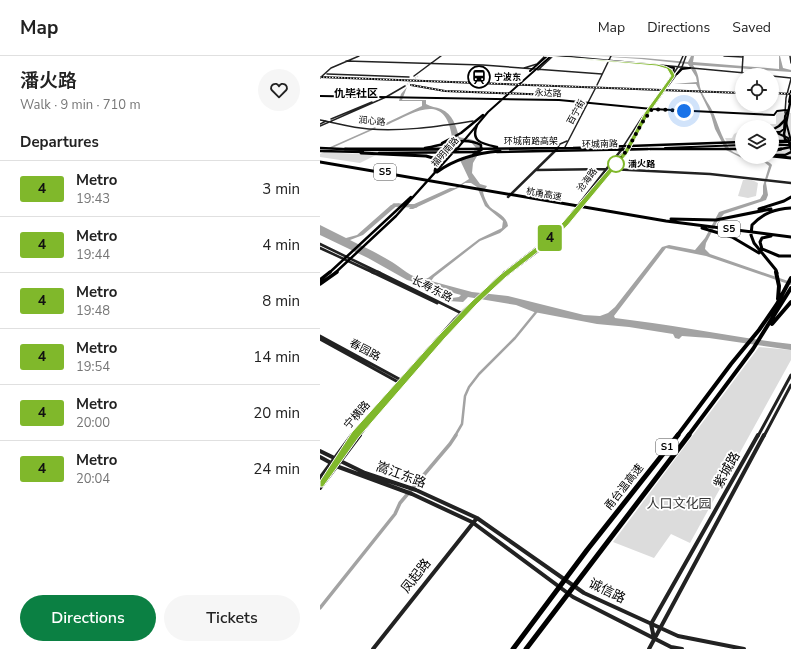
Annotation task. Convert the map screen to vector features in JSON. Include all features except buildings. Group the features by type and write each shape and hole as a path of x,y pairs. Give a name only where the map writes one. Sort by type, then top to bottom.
{"highway":[{"path":"791,98 784,134 785,139 791,144"},
{"path":"349,149 422,147 434,144 461,133 482,115"},
{"path":"779,126 788,116"},
{"path":"477,125 474,136 479,142 488,145 573,149"},
{"path":"406,149 462,141 473,142 481,145 482,150 480,152 472,152"},
{"name":"环城南路高架","path":"321,148 345,151 573,149 735,142"},
{"name":"环城南路高架","path":"321,148 364,150 634,149 735,142"},
{"path":"779,143 791,144"},
{"path":"779,148 791,144"},
{"path":"674,146 722,145 735,148"},
{"path":"634,149 710,148 735,150"},
{"path":"436,172 451,162 472,152 573,149"},
{"path":"345,151 418,154 433,158 437,162"},
{"path":"382,152 426,154 436,158 436,172"},
{"path":"779,157 791,158"},
{"name":"杭甬高速","path":"320,161 667,220 791,236"},
{"path":"667,220 730,218 784,201 791,197"},
{"path":"749,212 768,209 790,209"},
{"path":"777,304 778,282 776,270 754,243 751,235 752,224 764,213 790,209"},
{"path":"667,220 728,235 748,245 764,256"},
{"name":"杭甬高速","path":"667,220 791,236"},
{"path":"774,235 762,238 760,242 762,249 779,256 791,256"},
{"name":"甬台温高速","path":"513,649 587,550 752,338 777,304 790,280"},
{"name":"甬台温高速","path":"526,649 709,409 764,332 791,288"},
{"name":"S1","path":"764,332 791,302"}],"main road":[{"path":"320,78 330,69 358,56"},
{"path":"320,78 330,68 358,56"},
{"path":"414,76 430,63 442,56"},
{"path":"418,76 442,56"},
{"path":"523,69 537,64 546,56"},
{"name":"福明南路","path":"436,172 482,115 546,56"},
{"path":"538,70 553,56 562,56 610,59 735,71"},
{"name":"福明南路","path":"320,284 350,261 402,208 436,172 488,112 553,56"},
{"path":"683,56 681,62 666,86 682,69 690,68"},
{"path":"677,74 682,67 686,56"},
{"path":"724,56 743,57 742,68"},
{"path":"790,56 791,63"},
{"path":"610,59 674,68 673,74"},
{"path":"597,85 610,59"},
{"path":"346,61 483,65 602,74"},
{"path":"664,66 678,66"},
{"path":"696,68 735,72"},
{"path":"327,74 409,77"},
{"path":"779,77 791,78 788,87 784,129 779,132"},
{"path":"320,126 387,97 403,85"},
{"name":"百宁街","path":"566,147 567,141 590,102 595,89"},
{"name":"沧海路","path":"320,488 372,418 454,325 485,292 512,267 557,231 608,169 627,150 642,123 663,91 648,108 608,169 560,231 542,248 485,292"},
{"path":"779,155 785,155 791,144 786,121 786,111 791,91"},
{"name":"永达路","path":"320,96 590,102 652,109 774,115 777,111 786,111"},
{"path":"320,126 326,121 387,97"},
{"name":"永达路","path":"387,97 413,97"},
{"path":"320,126 374,101"},
{"path":"350,112 369,105"},
{"name":"润心路","path":"320,119 353,127 379,129 424,127 473,121"},
{"name":"润心路","path":"320,119 372,128 424,127"},
{"path":"779,134 782,135 791,144"},
{"name":"百宁街","path":"557,147 567,141"},
{"path":"722,145 735,142"},
{"path":"722,145 735,143"},
{"name":"环城南路","path":"472,152 482,149 674,146"},
{"name":"环城南路","path":"472,152 627,150 674,146"},
{"path":"508,197 556,152 557,147"},
{"path":"321,148 406,149 472,152"},
{"path":"321,148 326,151 472,152"},
{"path":"536,170 608,169 710,174 791,183"},
{"name":"福明南路","path":"320,280 346,259 402,208"},
{"name":"长寿东路","path":"320,244 410,292 461,313"},
{"name":"长寿东路","path":"320,248 346,259"},
{"name":"沧海路","path":"399,381 461,313 478,299"},
{"name":"春园路","path":"320,338 399,381"},
{"name":"紫城路","path":"651,624 791,375"},
{"name":"宁横路","path":"330,463 357,428 399,381"},
{"name":"紫城路","path":"649,649 712,528 791,384"},
{"name":"嵩江东路","path":"320,451 365,473 407,486 477,518"},
{"name":"嵩江东路","path":"320,457 336,466 412,494 472,522"},
{"path":"320,478 330,463"},
{"name":"诚信路","path":"477,518 584,593 678,636 744,649"},
{"name":"凤起路","path":"373,649 472,522 477,518"},
{"name":"诚信路","path":"472,522 572,597 671,647 682,649"},
{"path":"651,624 654,638"}],"green space":[{"path":"778,112 791,113 791,158 779,158 779,120 776,120 776,115"},
{"path":"734,134 735,150 730,148 725,138 732,138"},
{"path":"324,152 376,155 360,163 320,157 320,154"},
{"path":"743,180 752,180 758,183 756,196 748,198 738,196"},
{"name":"人口文化园","path":"759,347 791,350 791,360 690,543 671,534 654,558 613,542"}],"shaded area":[{"path":"596,56 688,62 691,56 694,56 693,62 767,68 735,68 693,65 697,73 702,93 713,112 726,144 735,154 726,150 715,129 711,115 696,84 674,84 697,82 696,77 688,64"},
{"path":"779,56 783,68 791,70 791,72 779,71"},
{"path":"407,87 402,100 426,100 426,104 445,111 451,117 459,137 473,140 480,145 480,151 473,163 472,173 480,184 487,186 483,192 487,202 490,207 504,217 508,226 500,233 480,241 434,277 431,281 472,292 508,296 584,315 600,316 608,313 615,307 662,247 669,245 695,250 705,238 719,212 760,199 763,194 763,186 769,166 766,164 772,165 766,183 768,195 766,200 724,214 717,222 706,243 705,249 710,254 791,282 791,285 706,256 666,248 614,316 615,318 791,344 791,350 709,338 682,336 679,339 675,338 673,334 629,327 597,324 534,312 516,305 468,297 463,302 449,301 445,299 459,297 461,295 407,280 368,258 320,235 320,225 346,238 357,235 391,205 400,203 363,235 350,240 387,259 409,274 423,279 428,278 479,239 502,228 503,221 485,206 477,187 471,183 465,183 458,188 413,209 409,209 412,205 450,188 455,188 469,179 460,160 471,155 476,148 470,141 457,140 452,137 448,123 443,114 435,110 427,109 418,111 387,125 384,124 422,106 422,101 399,101 401,94"}],"waterway":[{"path":"330,148 375,128"},
{"path":"394,205 416,206"},
{"path":"455,436 462,424 465,396 469,387 479,374 515,338 537,311"},
{"path":"320,608 395,514 400,503 456,435"}],"tunnel":[{"path":"405,86 418,76"}],"railway":[{"path":"320,77 735,93"},
{"path":"411,85 445,91 553,95"},
{"path":"779,93 791,94"}],"metro line":[{"name":"4","path":"320,484 356,434 432,347 475,302 504,275 546,243 566,224 626,152 648,112 673,77 672,71 669,68 657,65 545,56"}],"place":[{"name":"宁波东","path":"479,77"},
{"name":"潘火路","path":"616,164"}],"district":[{"name":"仇毕社区","path":"356,93"}],"route":[{"path":"616,164 616,162 627,150 642,123 652,109 684,111"}]}
